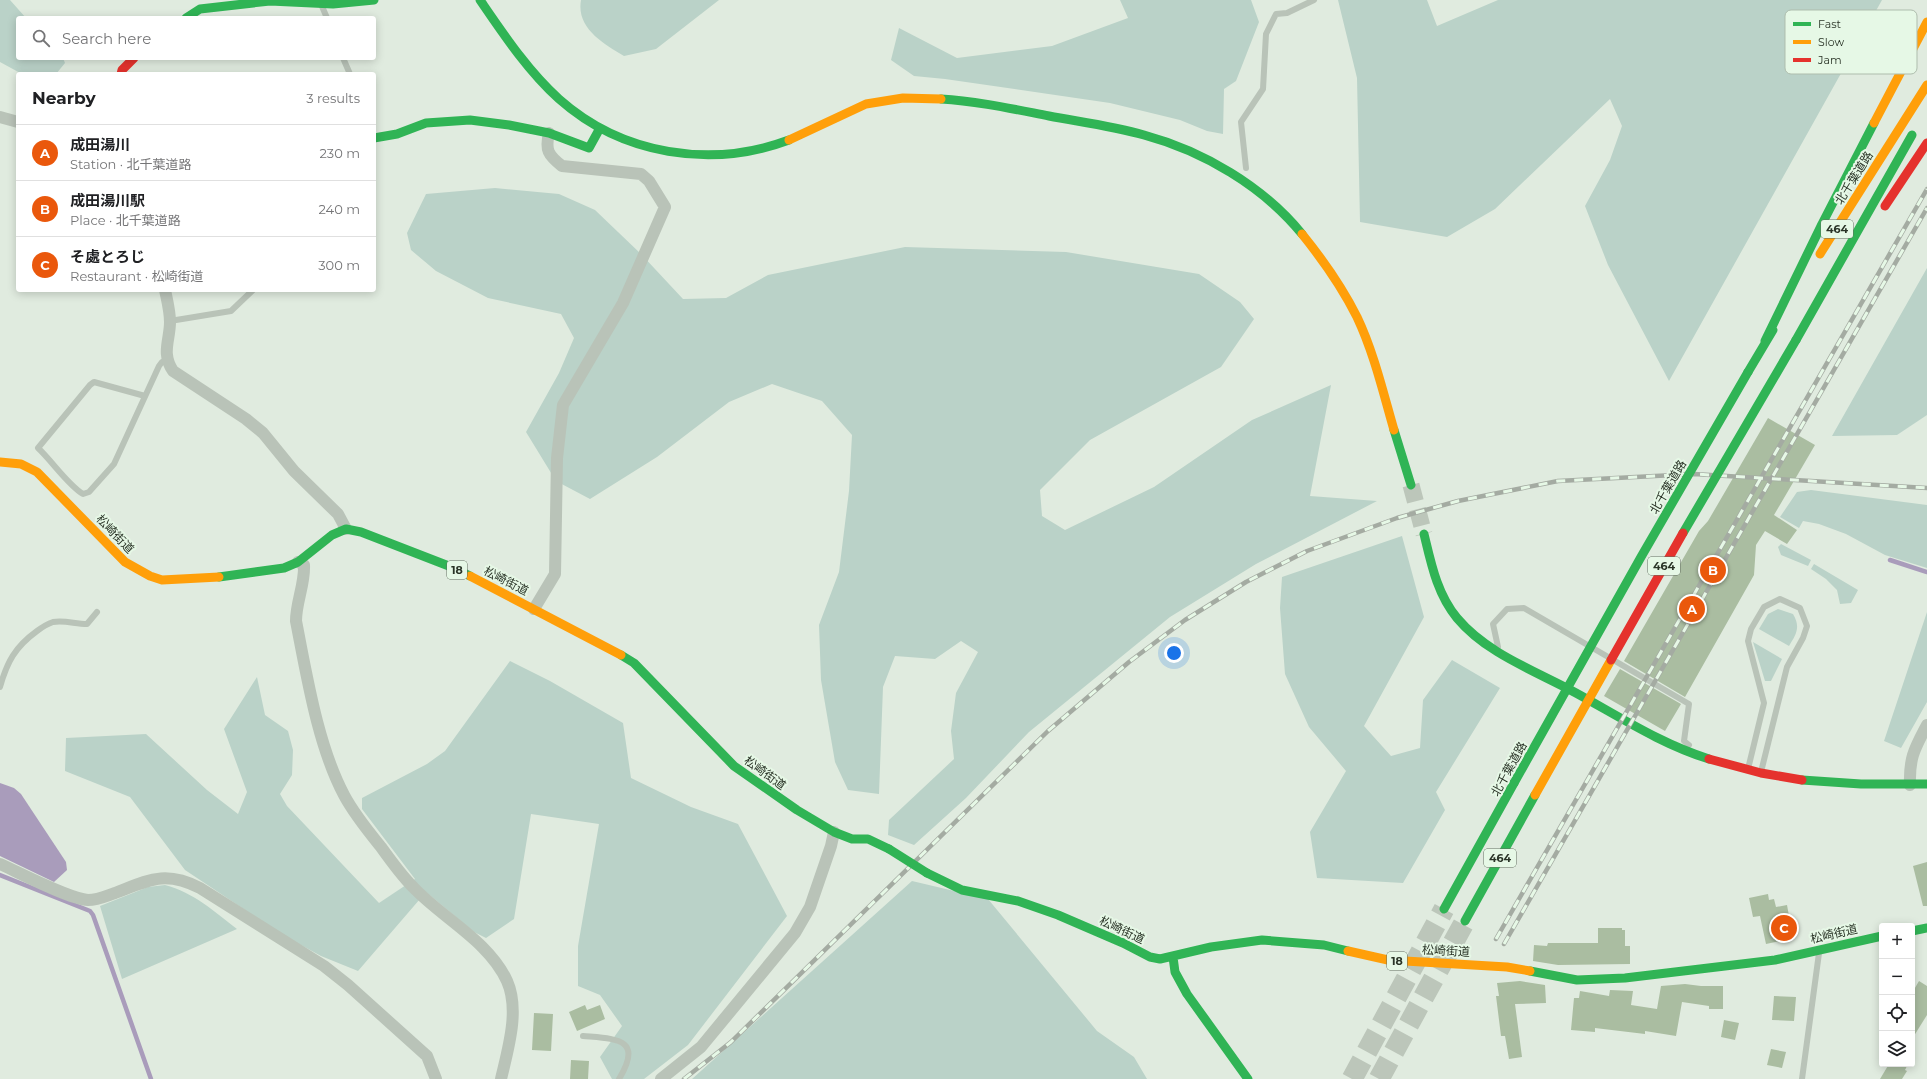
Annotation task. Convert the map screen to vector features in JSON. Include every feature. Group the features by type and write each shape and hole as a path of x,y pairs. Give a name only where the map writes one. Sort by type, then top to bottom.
{"main road":[{"path":"188,16 200,5 270,1 306,1 333,4 374,0"},
{"path":"480,0 507,39 561,100 600,128 629,142 668,154 702,156 732,155 778,145 850,110 878,102 908,98 935,98 977,103 1129,131 1182,148 1216,163 1243,180 1297,227 1324,260 1343,289 1358,321 1373,360 1411,485"},
{"path":"1917,41 1927,22"},
{"path":"122,72 132,60"},
{"path":"1766,341 1822,224 1900,74"},
{"name":"北千葉道路","path":"1816,261 1927,85"},
{"path":"376,138 397,134 426,123 470,120 508,125 549,133 589,148 600,128"},
{"name":"464","path":"1465,921 1664,566 1796,340 1918,124"},
{"path":"1880,213 1927,144"},
{"path":"1814,308 1872,225"},
{"name":"北千葉道路","path":"1444,909 1641,557 1766,341 1808,274"},
{"name":"松崎街道","path":"0,462 21,464 37,472 125,562 150,576 162,580 233,576 284,568 298,562 332,535 346,529 361,532 448,566 613,650 634,663 734,766 797,810 834,832 852,839 868,839 888,849 927,873 962,890 1018,901 1058,915 1150,957 1160,959 1211,947 1262,940 1324,945 1388,960 1506,967 1577,980 1625,978 1775,960 1879,937"},
{"path":"1424,534 1443,593 1457,618 1478,637 1499,651 1666,743 1709,760 1760,773 1793,779 1840,783 1927,784"},
{"path":"1915,930 1927,928"},
{"path":"1173,957 1175,972 1187,994 1248,1079"}],"street":[{"path":"0,117 16,121"},
{"path":"534,609 555,574 557,458 563,405 623,303 666,207 649,181 641,174 562,166 553,159 546,148 549,133"},
{"path":"165,292 170,321 166,351 167,360 173,371 246,419 263,433 294,471 338,514 346,529"},
{"path":"298,562 304,565 304,576 296,607 296,621 326,754 344,795 356,814 398,870 413,887 484,949 507,981 511,994 512,1012 510,1034 501,1079"},
{"path":"1910,785 1909,768 1912,752 1927,725"},
{"path":"661,1079 701,1047 795,933 810,906 831,846 834,832"},
{"path":"0,864 59,890 86,900 102,898 151,880 170,878 184,880 200,888 324,966 348,985 427,1056 436,1079"}],"lane":[{"path":"1246,168 1241,122 1263,89 1266,34 1276,14 1287,13 1314,0"},
{"path":"320,3 325,16"},
{"path":"344,60 349,72"},
{"path":"170,321 231,311 252,292"},
{"path":"145,396 94,382 38,448 56,465 78,490 83,494 89,492 114,464 159,366 162,362 167,360"},
{"path":"1748,770 1764,703 1748,642 1751,629 1764,607 1780,600 1800,608 1807,626 1804,638 1787,667 1760,773"},
{"path":"1499,651 1492,624 1506,609 1524,608 1689,704 1684,741 1709,760"},
{"path":"0,687 5,669 11,657 24,640 51,623 74,622 87,624 97,612"},
{"path":"1802,1079 1820,950"},
{"path":"583,1036 614,1038 625,1044 629,1053 626,1066 619,1079"}],"green space":[{"path":"0,0 10,0 24,16 16,16 16,60 64,60 65,63 58,72 18,72 0,62"},
{"path":"581,0 719,0 656,49 624,56 600,40 587,27 581,10"},
{"path":"1120,0 1251,0 1259,22 1236,81 1224,89 1223,134 1207,131 1180,120 1110,103 945,79 914,76 891,60 899,28 957,58 1052,46 1128,18"},
{"path":"1338,0 1427,0 1437,26 1498,0 1882,0 1876,10 1785,10 1785,74 1841,74 1669,381 1608,265 1585,206 1610,160 1622,126 1610,99 1495,209 1447,237 1360,222 1357,78"},
{"path":"495,188 559,194 595,210 641,254 683,299 726,298 768,275 905,247 1066,252 1199,274 1240,302 1254,319 1221,367 1090,440 1040,490 1042,516 1065,530 1154,487 1252,420 1331,385 1310,496 1377,501 1256,564 1170,617 1029,732 966,798 914,845 888,835 889,820 954,759 951,731 956,693 978,652 961,641 935,659 895,656 883,687 879,794 848,790 835,762 821,680 819,625 839,572 849,491 852,435 822,401 772,384 729,402 657,457 590,499 556,481 526,432 559,373 574,338 561,314 488,298 436,271 411,250 407,233 426,194"},
{"path":"1927,268 1927,415 1897,435 1832,436"},
{"path":"1811,490 1927,505 1927,568 1885,555 1846,534 1819,524 1803,521 1799,528 1780,517 1797,492"},
{"path":"1402,536 1424,617 1364,726 1391,756 1420,748 1423,700 1452,660 1500,688 1436,792 1445,810 1403,883 1317,878 1310,832 1346,771 1309,727 1285,674 1280,608 1282,577"},
{"path":"1781,544 1811,560 1808,566 1781,555 1778,547"},
{"path":"1814,564 1858,590 1851,603 1840,604 1837,590 1826,579 1811,569"},
{"path":"1778,609 1793,614 1797,623 1797,631 1789,646 1759,629 1768,614"},
{"path":"1927,612 1927,702 1901,748 1884,741"},
{"path":"1753,642 1782,659 1771,681 1765,681"},
{"path":"510,661 550,681 623,723 631,778 691,807 738,824 787,916 688,1045 644,1079 612,1079 600,1057 622,1026 600,995 578,986 578,946 599,824 531,814 514,919 486,938 474,932 426,892 358,971 321,956 281,934 185,870 130,797 65,771 66,738 146,734 207,790 238,814 247,792 224,729 257,677 265,715 288,731 293,750 292,775 280,794 287,806 379,903 415,879 362,809 362,798 427,764 445,751"},
{"path":"912,881 988,899 1097,1031 1134,1057 1147,1079 692,1079"},
{"path":"165,885 185,892 212,909 237,929 122,979 100,906 148,887"}],"shaded area":[{"path":"0,783 14,788 21,794 66,862 67,870 54,882 0,856"}],"building":[{"path":"1768,418 1815,445 1774,515 1797,530 1787,544 1765,531 1756,545 1754,575 1685,697 1624,661 1699,531 1708,521"},
{"path":"1620,669 1681,704 1665,731 1604,696"},
{"path":"1927,862 1927,906 1923,906 1913,866"},
{"path":"1768,894 1769,900 1774,899 1776,907 1787,905 1793,938 1766,944 1760,916 1753,917 1749,898"},
{"path":"1598,928 1622,928 1622,930 1625,930 1625,946 1630,946 1630,964 1558,965 1533,961 1534,945 1547,946 1548,943 1598,943"},
{"path":"1520,981 1545,985 1546,1003 1515,1004 1522,1057 1509,1059 1505,1036 1501,1036 1496,996 1499,996 1497,983"},
{"path":"1919,981 1927,986 1927,1015 1915,1034 1915,995 1915,988"},
{"path":"1685,984 1723,986 1723,1009 1709,1009 1709,1006 1682,1002 1676,1036 1645,1031 1645,1034 1595,1028 1595,1032 1571,1030 1574,998 1579,998 1580,991 1609,996 1610,990 1633,991 1631,1005 1657,1009 1661,986"},
{"path":"1774,996 1796,997 1794,1021 1772,1020"},
{"path":"585,1005 587,1010 600,1005 605,1019 577,1031 569,1012"},
{"path":"534,1013 553,1014 551,1051 532,1050"},
{"path":"1724,1020 1739,1023 1735,1040 1721,1037"},
{"path":"1771,1049 1786,1052 1782,1068 1767,1065"},
{"path":"571,1060 589,1061 588,1079 570,1079"},
{"path":"1887,1067 1906,1067 1905,1070 1907,1071 1902,1079 1880,1079"}],"waterway":[{"path":"1890,560 1927,572"},
{"path":"0,875 90,911 93,915 151,1079"}],"tunnel":[{"path":"1411,485 1424,534"},
{"path":"1352,1079 1444,909"},
{"path":"1379,1079 1465,921"}],"railway":[{"path":"1496,939 1927,189"},
{"path":"1504,944 1927,208"},
{"path":"684,1079 731,1042 1048,731 1129,662 1185,620 1246,582 1307,551 1397,518 1458,501 1558,481 1694,474 1927,488"}],"traffic: fast":[{"path":"189,16 200,9 270,1 333,4 374,0"},
{"path":"480,0 517,52 537,77 559,99 584,118 611,133 639,144 668,151 699,155 729,154 759,149 789,140"},
{"path":"941,99 995,106 1109,127 1132,132 1188,150 1230,172 1250,186 1269,201 1302,234"},
{"path":"376,138 397,134 426,123 470,120 509,125 549,133 589,148 600,128"},
{"path":"1765,341 1822,224 1874,123"},
{"path":"1796,340 1912,135"},
{"path":"1748,372 1773,330"},
{"path":"1683,533 1796,340"},
{"path":"1514,783 1641,557 1748,372"},
{"path":"1394,430 1411,485"},
{"path":"219,577 284,568 298,562 332,535 346,529 361,532 454,568 470,576"},
{"path":"1424,534 1429,556 1444,599 1457,618 1469,631 1497,652 1576,693 1657,738 1709,759"},
{"path":"621,655 634,663 734,766 797,810 834,832 852,839 868,839 889,849"},
{"path":"1802,780 1861,784 1927,784"},
{"path":"1444,909 1514,783"},
{"path":"1465,921 1535,795"},
{"path":"889,849 927,873"},
{"path":"927,873 962,890 1018,901 1058,915 1123,943 1150,957 1160,959 1211,947 1262,940 1324,945 1348,951"},
{"path":"1915,930 1927,928"},
{"path":"1530,971 1577,980 1625,978 1775,960 1879,937"},
{"path":"1173,957 1175,972 1187,994 1248,1079"}],"traffic: slow":[{"path":"1917,41 1927,22"},
{"path":"1874,123 1900,74"},
{"path":"1820,254 1927,85"},
{"path":"789,140 866,104 903,98 941,99"},
{"path":"1302,234 1332,274 1357,317 1373,359 1394,430"},
{"path":"0,462 21,464 37,472 125,562 150,576 162,580 219,577"},
{"path":"470,576 621,655"},
{"path":"1535,795 1611,660"},
{"path":"1348,951 1388,960 1507,967 1530,971"}],"traffic: jam":[{"path":"122,72 132,60"},
{"path":"1885,206 1927,143"},
{"path":"1611,660 1683,533"},
{"path":"1709,759 1761,773 1802,780"}],"place":[{"name":"成田湯川駅","path":"1713,570"},
{"name":"成田湯川","path":"1692,609"},
{"name":"そ處とろじ","path":"1784,928"}]}
